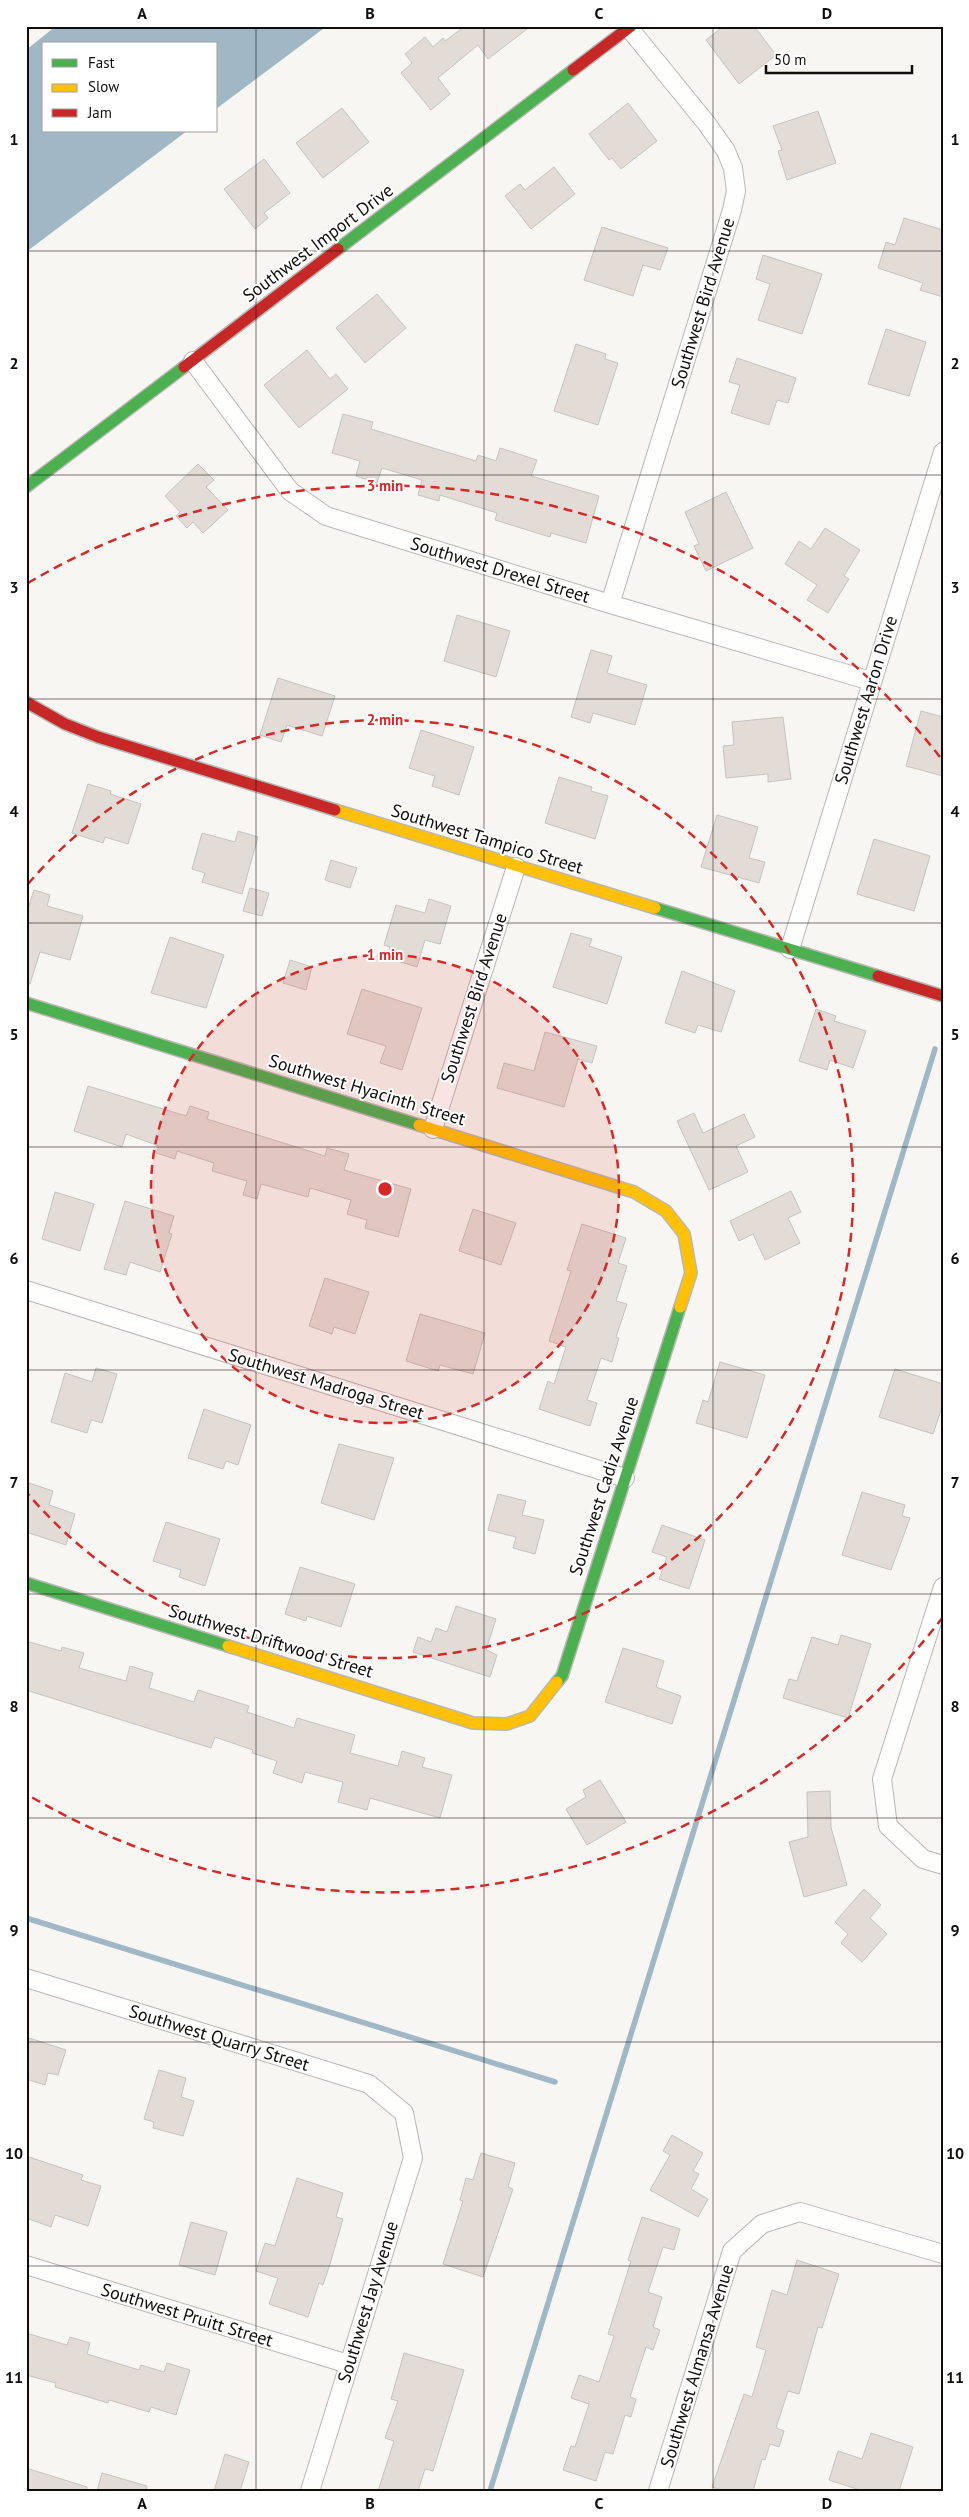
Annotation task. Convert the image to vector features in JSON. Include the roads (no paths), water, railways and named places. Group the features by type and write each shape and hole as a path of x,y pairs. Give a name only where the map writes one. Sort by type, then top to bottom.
{"street":[{"name":"Southwest Import Drive","path":"26,487 630,27"},
{"name":"Southwest Bird Avenue","path":"610,604 736,191 733,168 726,151 707,124 630,27"},
{"name":"Southwest Drexel Street","path":"193,361 290,491 326,516 610,604 871,681"},
{"name":"Southwest Aaron Drive","path":"790,949 943,452"},
{"name":"Southwest Tampico Street","path":"26,702 65,724 98,737 516,867 943,996"},
{"name":"Southwest Bird Avenue","path":"433,1129 516,867"},
{"name":"Southwest Hyacinth Street","path":"26,1003 634,1192 666,1211 684,1234"},
{"name":"Southwest Cadiz Avenue","path":"507,1724 530,1716 562,1676 690,1273 684,1234"},
{"name":"Southwest Madroga Street","path":"26,1290 625,1478"},
{"name":"Southwest Driftwood Street","path":"26,1583 473,1723 507,1724"},
{"path":"943,1587 882,1779 888,1826 923,1859 943,1865"},
{"name":"Southwest Quarry Street","path":"26,1978 369,2084 404,2112"},
{"name":"Southwest Jay Avenue","path":"310,2491 413,2158 404,2112"},
{"name":"Southwest Almansa Avenue","path":"658,2491 732,2251 762,2224 800,2212 943,2254"},
{"name":"Southwest Pruitt Street","path":"26,2265 348,2364"}],"water":[{"path":"56,26 327,26 218,108 218,42 42,42 42,132 186,132 26,252 26,50"}],"waterway":[{"path":"490,2491 935,1049"},
{"path":"26,1918 555,2082"}]}
